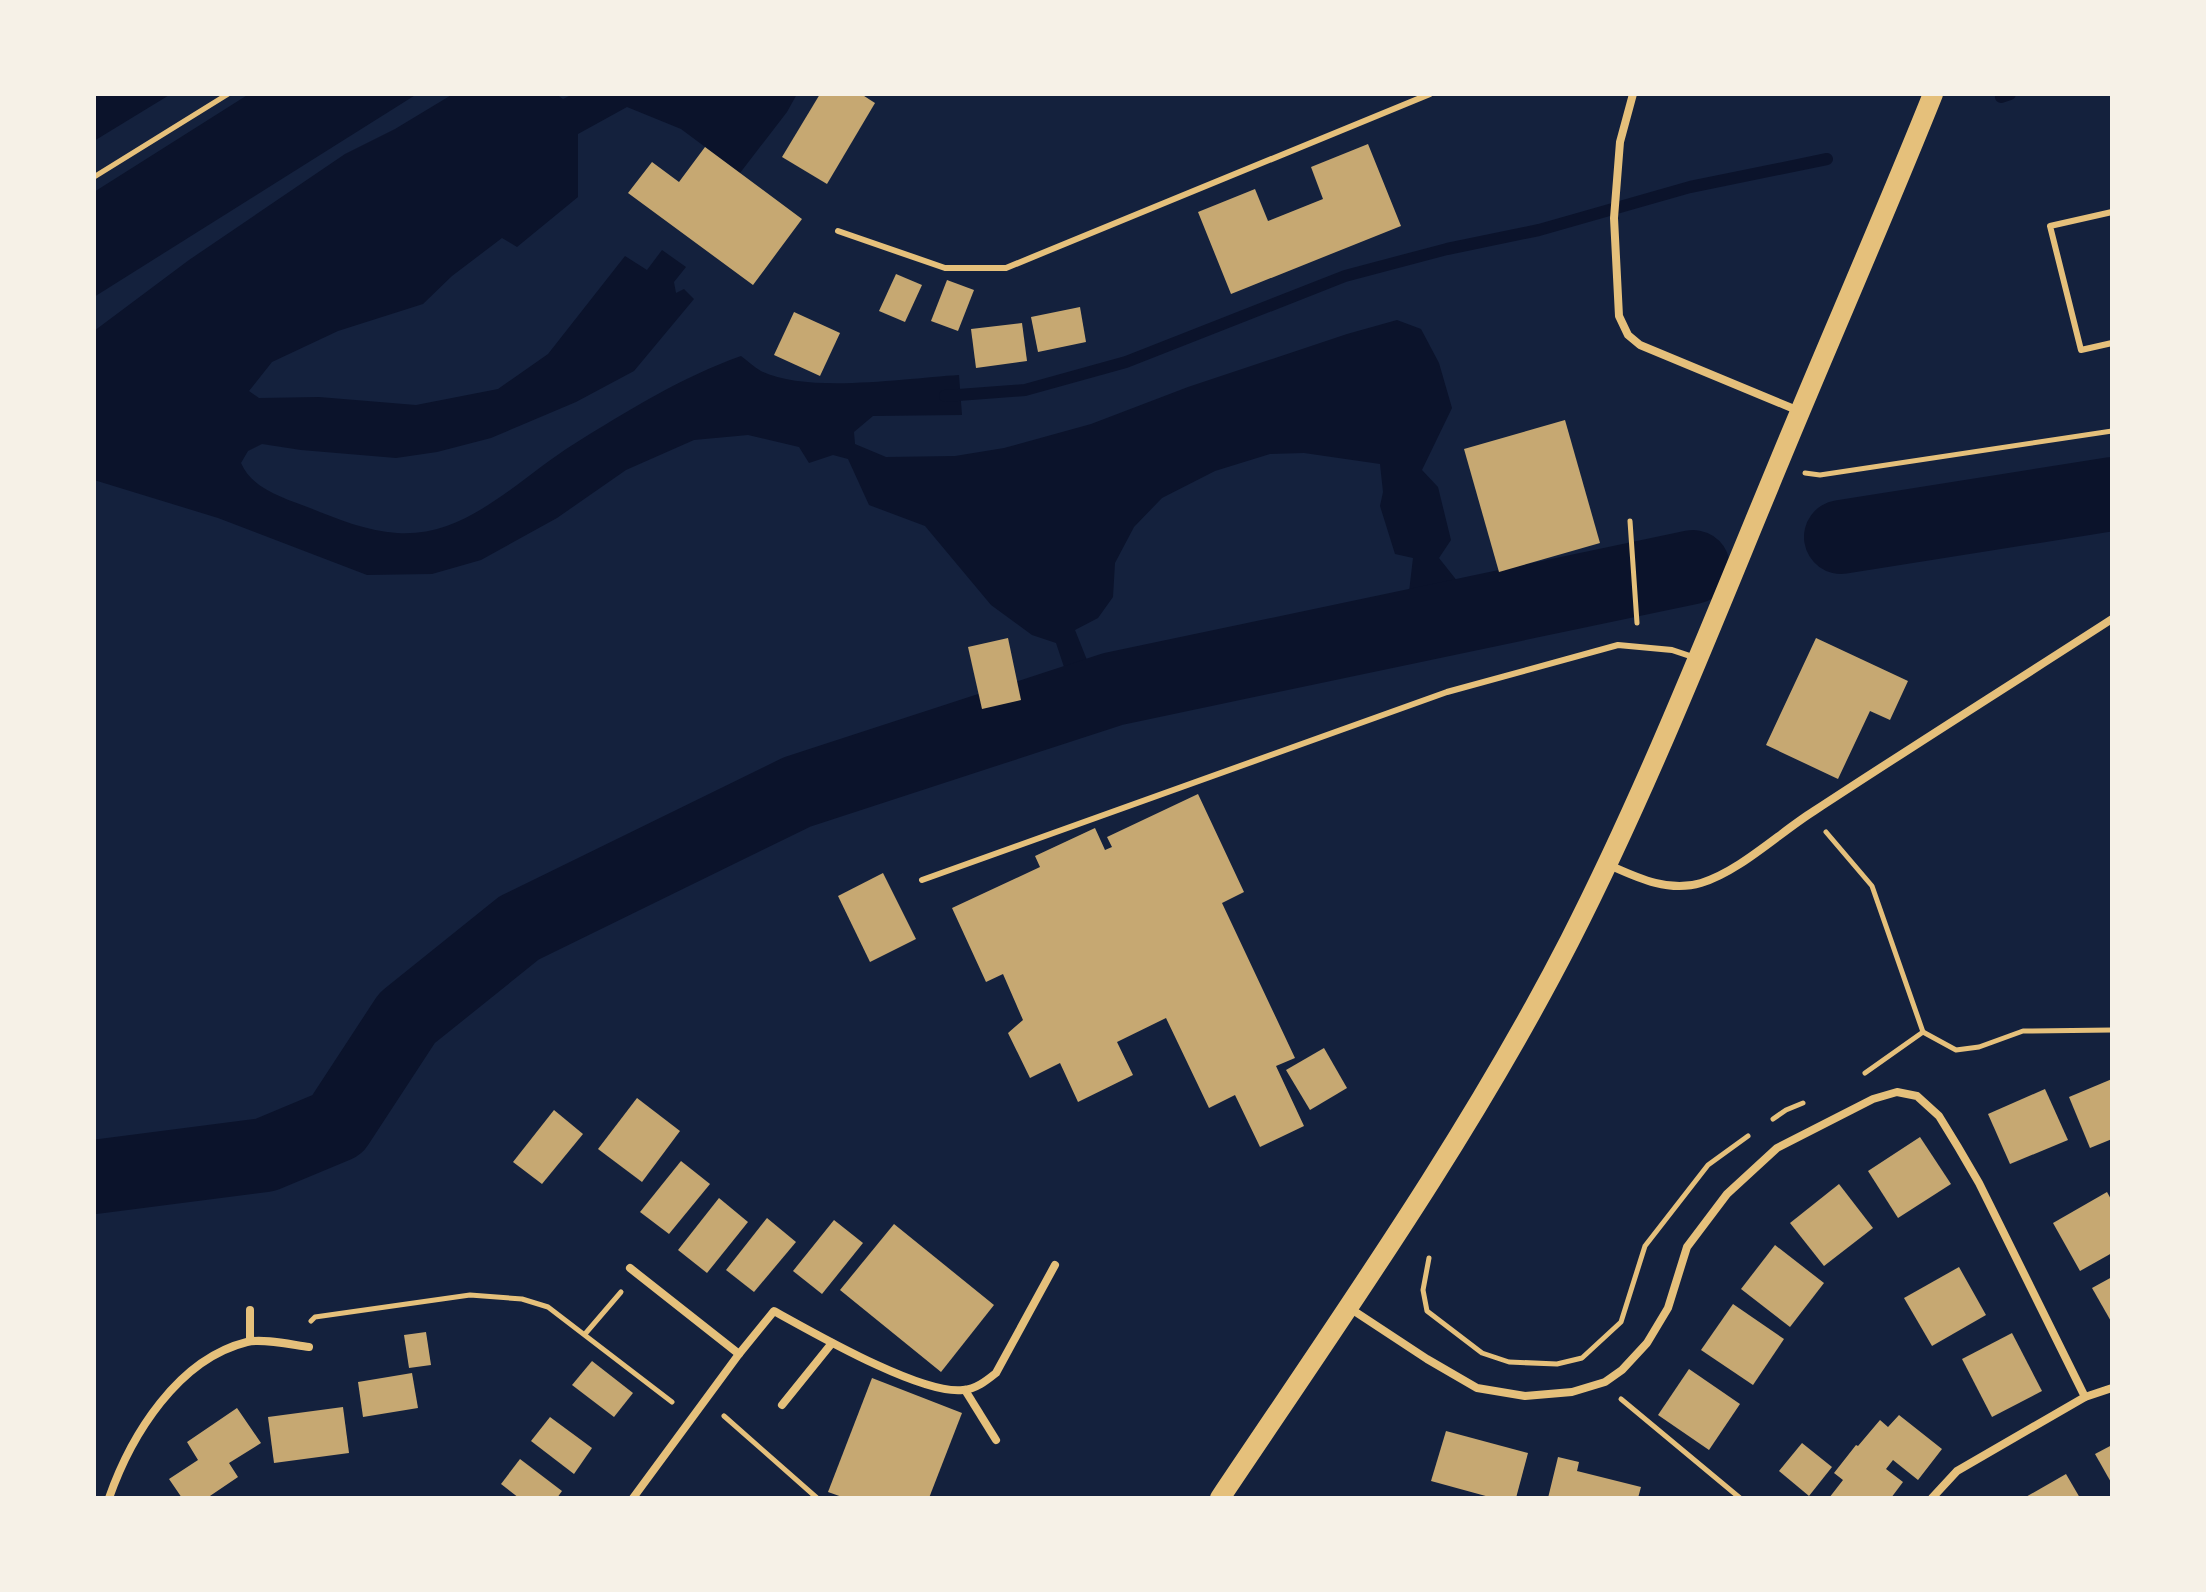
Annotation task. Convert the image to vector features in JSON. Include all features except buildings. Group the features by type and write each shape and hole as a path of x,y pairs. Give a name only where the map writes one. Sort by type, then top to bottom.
{"main road":[{"path":"1220,1498 1414,1208 1570,941 1699,660 1933,94"}],"street":[{"path":"1633,94 1620,142 1614,218 1619,316 1628,335 1659,355 1800,411"},
{"path":"1607,864 1645,881 1673,886 1700,883 1735,866 1810,813 2112,619"},
{"path":"1348,1307 1477,1388 1525,1396 1572,1392 1605,1382 1622,1370 1647,1343 1668,1308 1687,1247 1727,1194 1777,1148 1873,1099 1897,1092 1917,1096 1939,1116 1979,1183 2085,1397"},
{"path":"633,1498 774,1311 887,1369 947,1390 965,1390 982,1384 996,1373 1055,1265"},
{"path":"634,1271 739,1354"},
{"path":"250,1310 250,1341"},
{"path":"109,1498 120,1465 163,1399 202,1361 250,1341 309,1347"},
{"path":"782,1405 832,1343"},
{"path":"1932,1498 1957,1471 2085,1397 2112,1388"},
{"path":"965,1390 996,1440"}],"lane":[{"path":"838,231 945,268 1006,268 1430,94"},
{"path":"2112,212 2050,226 2081,350 2112,343"},
{"path":"922,880 1447,692 1618,645 1672,650 1699,660"}],"path":[{"path":"94,177 228,94"},
{"path":"1776,469 1820,475 2112,431"},
{"path":"1630,521 1637,621"},
{"path":"1810,813 1872,886 1923,1032 1956,1050 1979,1047 2023,1031 2112,1030"},
{"path":"1429,1258 1423,1290 1427,1311 1482,1353 1509,1362 1557,1364 1582,1358 1597,1345"},
{"path":"585,1334 634,1271"},
{"path":"291,1345 315,1317 470,1295 522,1299 548,1307 692,1417"},
{"path":"1621,1399 1740,1498"},
{"path":"705,1400 817,1498"}],"water":[{"path":"94,94 171,94 94,141"},
{"path":"249,94 417,94 94,297 94,192"},
{"path":"453,94 556,94 563,99 573,94 797,94 787,112 740,173 681,129 627,107 578,134 578,197 517,247 502,238 452,276 423,304 338,331 272,362 249,391 259,398 319,397 416,405 498,389 548,354 625,256 647,270 662,250 686,267 674,282 676,293 684,289 694,299 634,371 576,402 491,438 437,452 396,458 262,444 248,451 241,463 253,480 270,492 374,530 422,532 446,526 491,503 574,444 635,407 676,384 741,356 761,371 804,382 858,383 959,375 962,415 873,416 854,432 855,444 886,457 955,456 1004,448 1091,424 1188,387 1397,320 1421,329 1439,363 1452,408 1422,470 1438,487 1451,540 1439,558 1458,582 1409,592 1413,558 1395,554 1380,506 1383,492 1380,464 1304,453 1270,454 1215,471 1162,498 1134,527 1115,563 1113,597 1098,618 1075,630 1089,665 1064,667 1056,643 1032,635 991,605 925,526 869,505 848,459 833,455 809,463 799,447 748,435 694,440 626,470 557,518 481,560 432,574 367,575 218,518 94,480 94,331 189,260 345,154 395,129"}],"waterway":[{"path":"2001,97 2010,94"},
{"path":"945,396 1025,390 1126,362 1345,276 1447,249 1539,230 1690,187 1827,159"},
{"path":"1841,537 2112,494"},
{"path":"94,1177 265,1155 337,1125 407,1018 519,928 797,792 1113,689 1693,567"}]}
